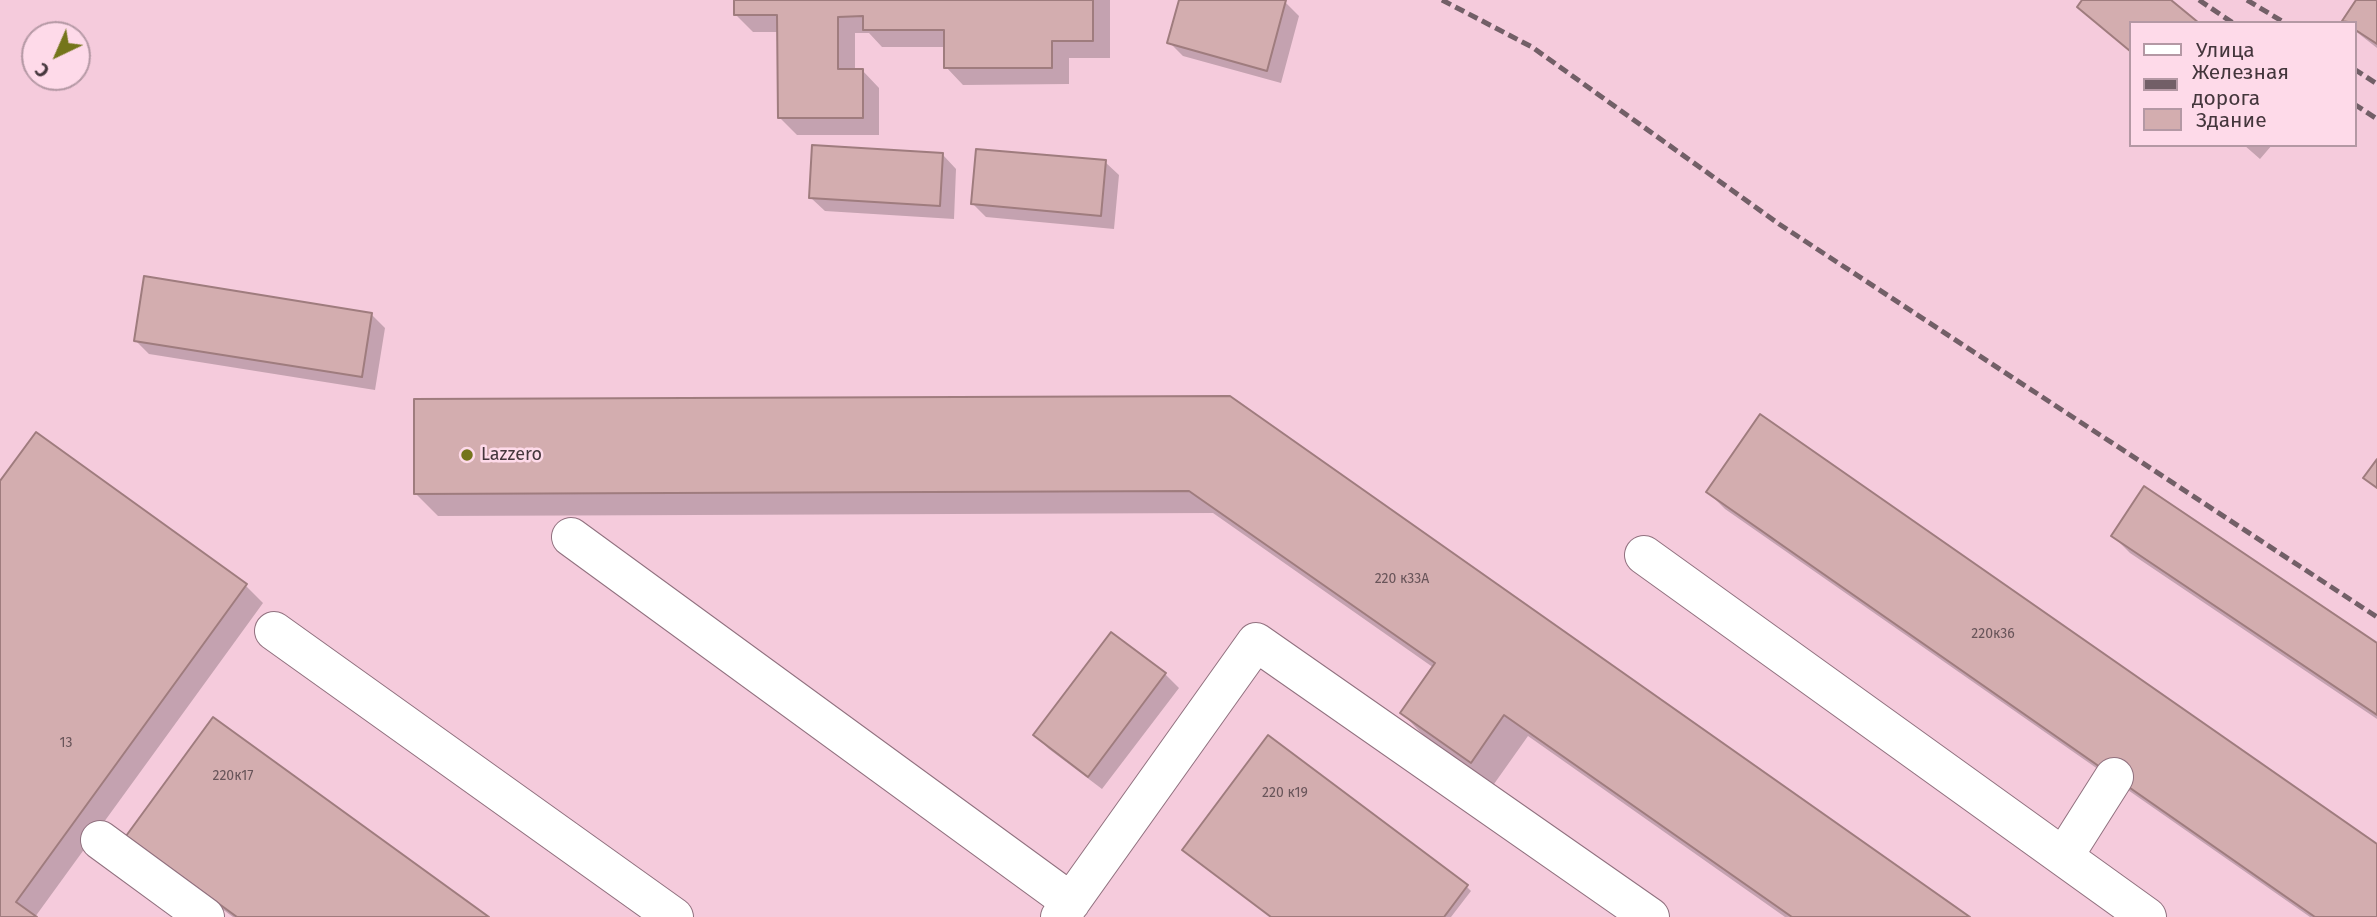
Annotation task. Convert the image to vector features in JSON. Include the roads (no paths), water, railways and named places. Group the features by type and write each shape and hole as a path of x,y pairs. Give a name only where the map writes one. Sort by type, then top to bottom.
{"lane":[{"path":"571,537 1065,909 1256,642 1650,917"},
{"path":"1644,555 2147,917"},
{"path":"274,631 674,917"},
{"path":"2064,856 2114,777"},
{"path":"100,840 205,917"}],"railway":[{"path":"1442,0 1532,47 1779,224 2377,617"},
{"path":"2199,0 2230,21"},
{"path":"2247,0 2282,21"},
{"path":"2356,70 2377,84"},
{"path":"2356,105 2377,119"}],"place":[{"name":"Lazzero","path":"467,455"}]}
